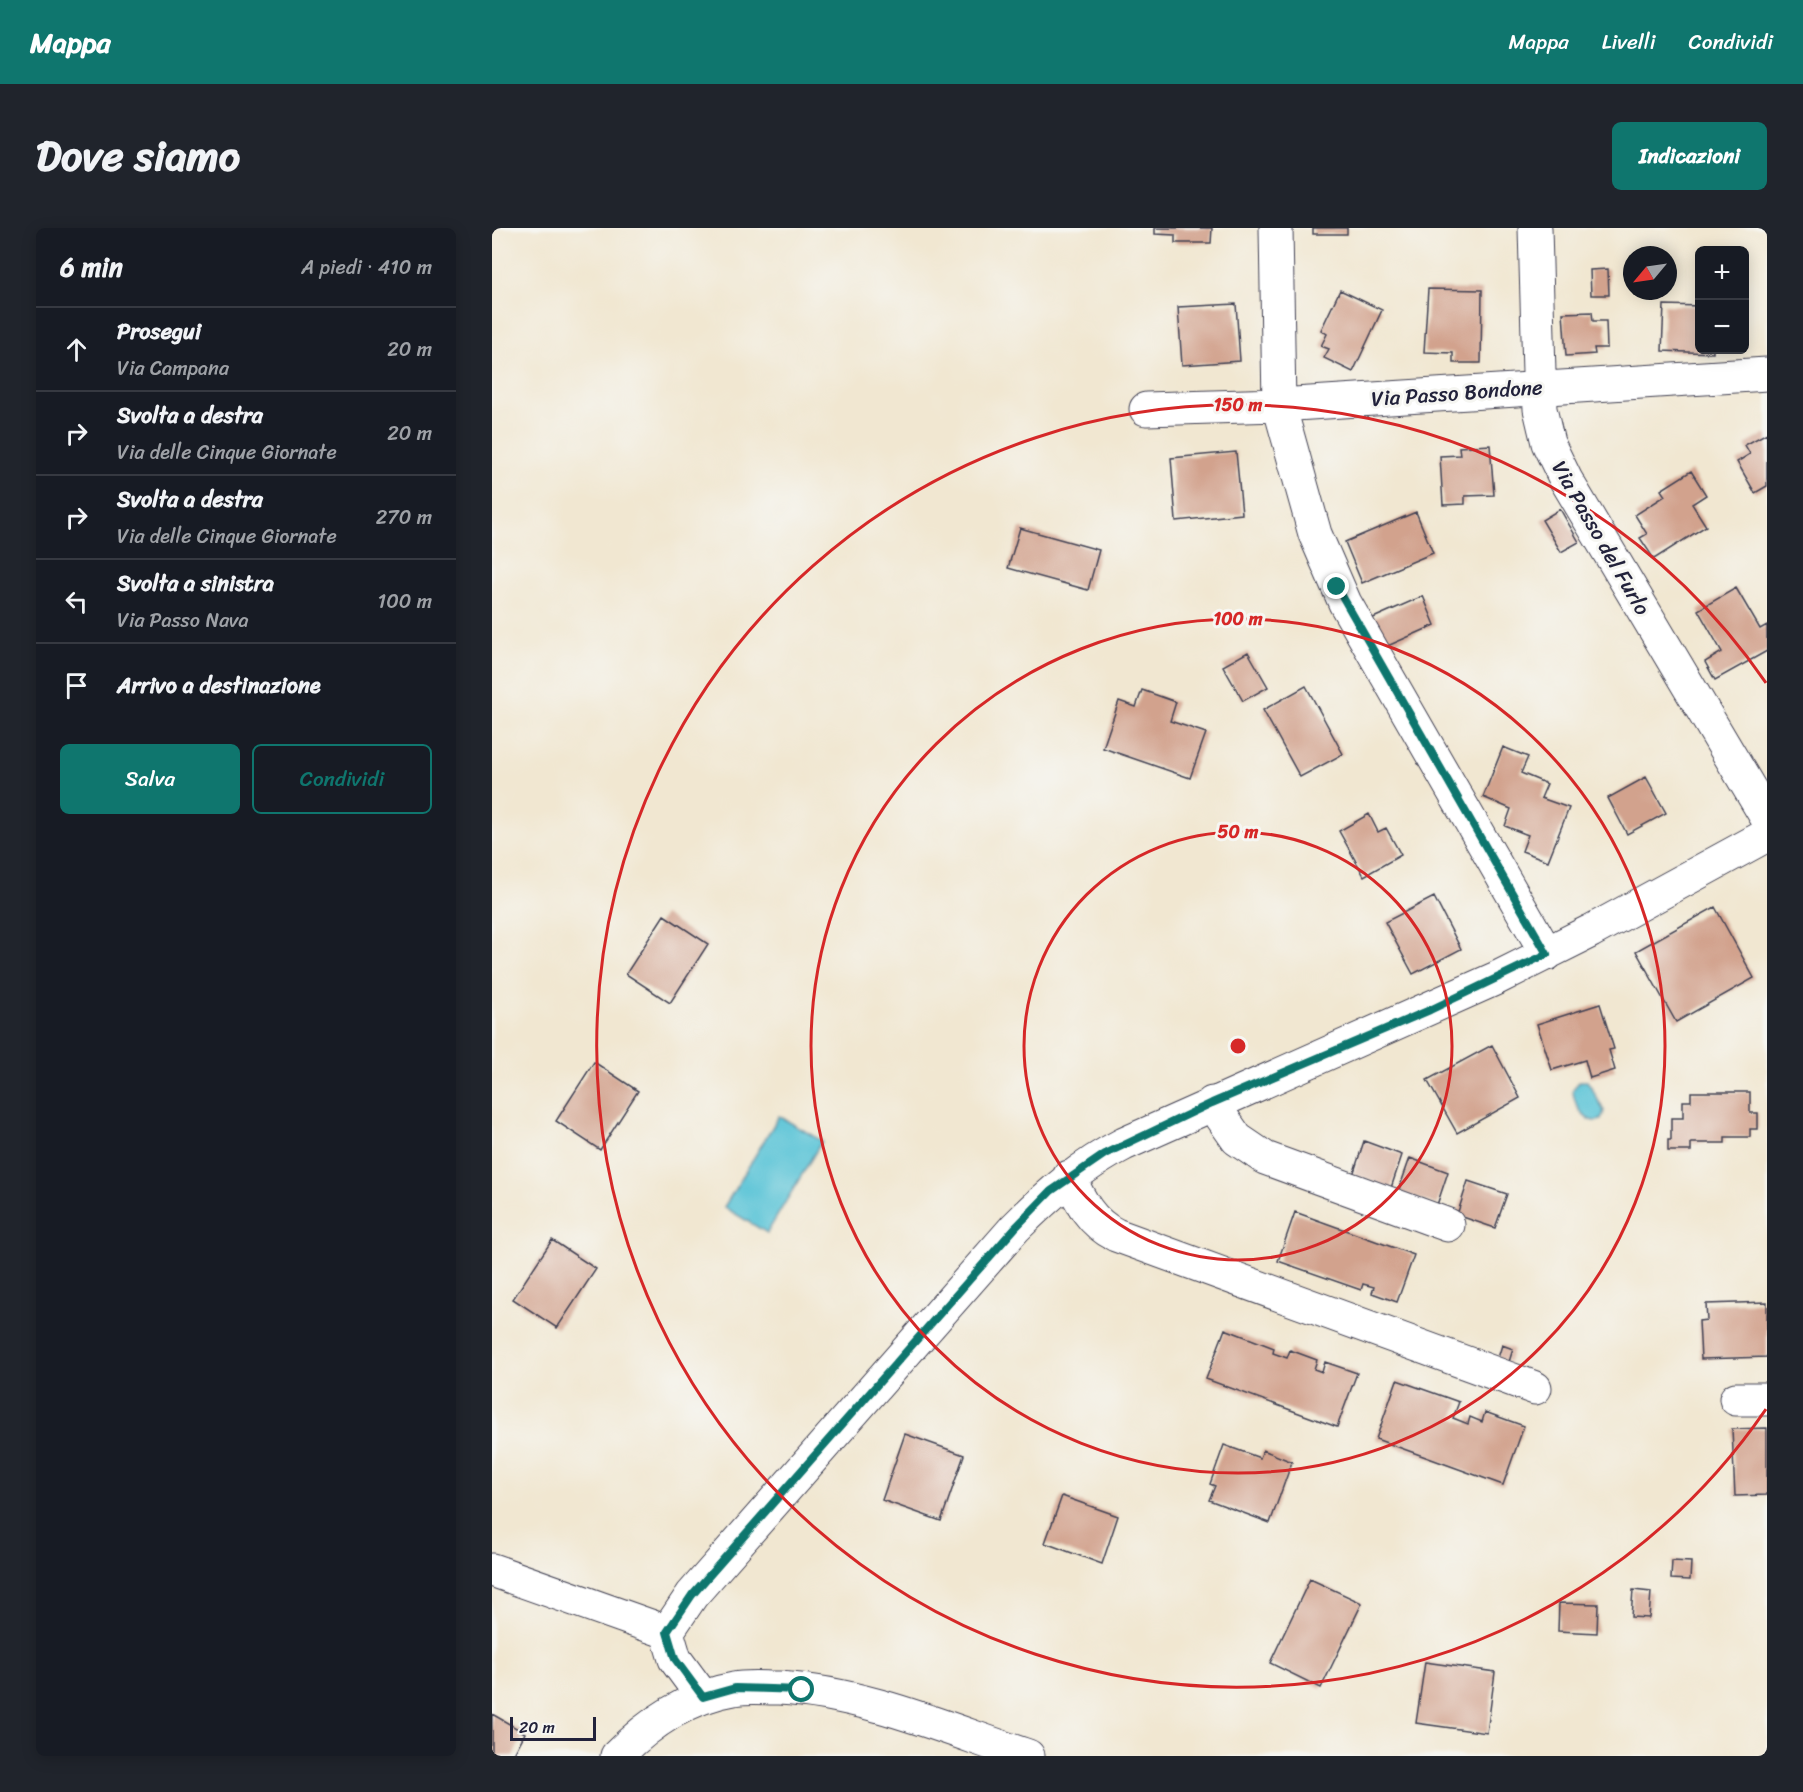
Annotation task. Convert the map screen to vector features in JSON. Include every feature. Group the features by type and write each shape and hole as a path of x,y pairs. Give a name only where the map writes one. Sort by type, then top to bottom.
{"street":[{"path":"1276,228 1279,405 1308,513 1337,587 1547,954"},
{"name":"Via Passo del Furlo","path":"1535,228 1538,387 1544,431 1560,469 1767,818"},
{"name":"Via Passo Bondone","path":"1146,408 1279,405 1767,374"},
{"path":"667,1632 692,1595 1015,1228 1069,1177 1114,1149 1212,1103 1380,1032 1547,954 1767,835"},
{"path":"1212,1103 1225,1125 1237,1139 1265,1158 1448,1225"},
{"path":"1069,1177 1090,1215 1116,1235 1535,1388"},
{"path":"492,1570 667,1632"},
{"path":"667,1632 675,1659 703,1697"},
{"path":"617,1756 662,1719 703,1697 750,1687 845,1695 1028,1756"}],"water":[{"path":"1580,1081 1587,1081 1604,1111 1601,1120 1590,1120 1578,1107 1573,1089"},
{"path":"779,1116 822,1141 767,1233 724,1207"}],"building":[{"path":"1155,228 1212,228 1211,243 1175,243 1175,235 1155,234"},
{"path":"1313,228 1347,228 1347,234 1313,234"},
{"path":"1608,269 1609,295 1591,295 1590,270"},
{"path":"1428,289 1482,290 1481,363 1453,363 1453,353 1424,352"},
{"path":"1340,290 1382,310 1353,372 1324,358 1329,349 1321,346 1327,334 1321,330"},
{"path":"1236,304 1240,361 1182,365 1178,307"},
{"path":"1664,305 1695,306 1695,352 1662,351"},
{"path":"1592,312 1593,321 1606,321 1607,348 1594,348 1595,354 1566,356 1563,313"},
{"path":"1767,433 1767,486 1755,493 1737,462 1750,454 1745,445"},
{"path":"1490,445 1494,495 1465,496 1465,504 1443,505 1440,456 1460,455 1459,447"},
{"path":"1236,452 1242,514 1176,521 1171,458"},
{"path":"1691,471 1706,495 1692,504 1706,526 1654,559 1640,538 1647,534 1635,515 1665,496 1661,490"},
{"path":"1560,509 1579,542 1561,552 1542,520"},
{"path":"1416,512 1433,553 1362,583 1345,542"},
{"path":"1020,528 1099,550 1088,590 1008,568"},
{"path":"1736,588 1760,629 1767,625 1767,651 1715,680 1705,662 1722,652 1698,610"},
{"path":"1423,596 1435,625 1383,648 1371,619"},
{"path":"1248,652 1268,687 1243,701 1223,666"},
{"path":"1306,686 1343,754 1300,777 1263,710"},
{"path":"1142,690 1176,702 1170,721 1206,733 1190,778 1103,748 1119,701 1136,707"},
{"path":"1503,747 1528,757 1521,773 1547,784 1541,798 1569,808 1548,861 1522,851 1528,835 1505,826 1511,809 1483,797"},
{"path":"1646,777 1666,813 1627,834 1608,798"},
{"path":"1369,814 1378,832 1386,828 1401,855 1364,876 1339,831"},
{"path":"1434,897 1461,949 1413,974 1385,922"},
{"path":"1715,907 1754,978 1676,1022 1636,951"},
{"path":"664,915 708,944 670,1003 626,974"},
{"path":"1600,1004 1614,1049 1609,1050 1615,1070 1590,1078 1585,1060 1552,1070 1537,1024"},
{"path":"1492,1045 1520,1098 1457,1133 1427,1080"},
{"path":"594,1062 638,1091 600,1150 556,1121"},
{"path":"1691,1092 1750,1092 1750,1113 1758,1113 1758,1129 1750,1129 1750,1137 1725,1137 1725,1143 1691,1143 1691,1151 1668,1151 1668,1140 1671,1140 1671,1118 1683,1118 1683,1101 1691,1101"},
{"path":"1364,1141 1402,1155 1391,1188 1353,1175"},
{"path":"1410,1158 1448,1172 1437,1205 1398,1192"},
{"path":"1468,1181 1507,1194 1495,1228 1457,1215"},
{"path":"1295,1212 1414,1255 1397,1302 1372,1293 1374,1287 1363,1284 1361,1290 1278,1261"},
{"path":"552,1240 596,1269 557,1328 513,1299"},
{"path":"1767,1302 1767,1357 1701,1359 1699,1321 1707,1320 1706,1304"},
{"path":"1225,1329 1274,1348 1273,1353 1287,1358 1290,1350 1317,1360 1314,1369 1322,1372 1325,1362 1357,1373 1337,1427 1206,1379"},
{"path":"1502,1345 1513,1349 1509,1362 1498,1358"},
{"path":"1397,1380 1459,1402 1453,1418 1468,1424 1470,1417 1482,1422 1485,1412 1524,1426 1503,1485 1376,1439"},
{"path":"1767,1428 1767,1495 1735,1496 1732,1429"},
{"path":"905,1434 964,1455 941,1521 882,1500"},
{"path":"1224,1445 1260,1458 1263,1450 1292,1462 1270,1523 1209,1500 1215,1486 1210,1484"},
{"path":"1062,1496 1118,1516 1102,1564 1045,1543"},
{"path":"1672,1561 1691,1562 1690,1580 1671,1579"},
{"path":"1310,1579 1362,1603 1321,1688 1270,1663"},
{"path":"1633,1590 1651,1592 1649,1618 1631,1617"},
{"path":"1559,1603 1598,1604 1597,1633 1558,1631"},
{"path":"1425,1662 1495,1672 1487,1733 1416,1723"},
{"path":"492,1714 525,1733 513,1756 492,1756"}],"route":[{"path":"802,1690 735,1688 703,1697 684,1676 671,1650 667,1632 692,1595 1015,1228 1051,1191 1088,1164 1124,1144 1212,1103 1380,1032 1547,954 1337,587"}]}
